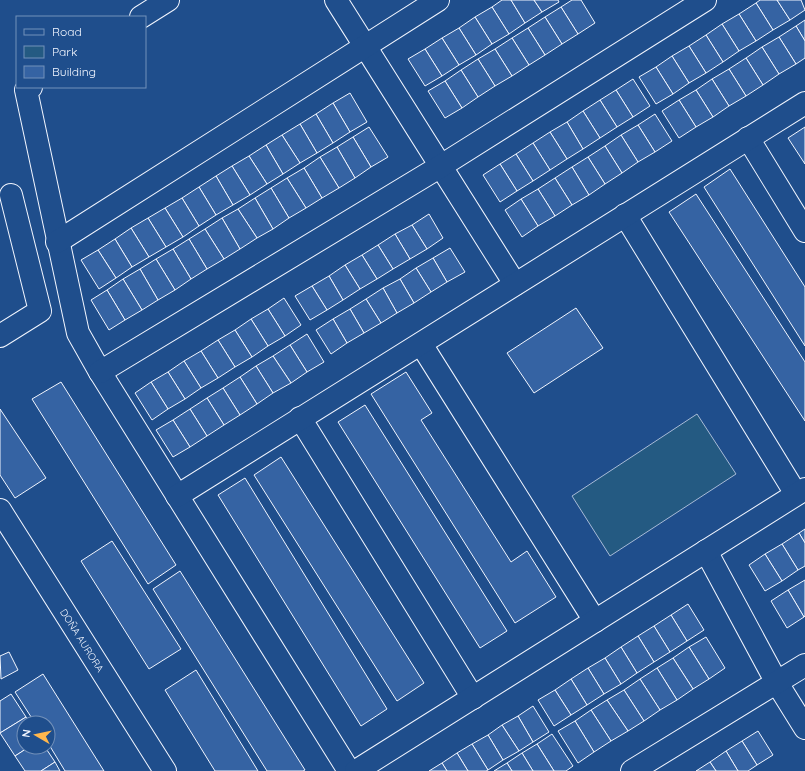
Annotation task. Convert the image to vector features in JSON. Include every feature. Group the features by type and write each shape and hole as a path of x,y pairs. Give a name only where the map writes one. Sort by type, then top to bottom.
{"street":[{"path":"143,16 168,0"},
{"path":"336,0 515,284"},
{"path":"58,242 438,0"},
{"path":"100,372 441,166 705,0"},
{"path":"29,88 26,90 78,334 100,372 349,771"},
{"path":"177,496 805,103"},
{"path":"748,138 805,231"},
{"path":"0,336 40,311 11,195"},
{"path":"356,771 801,492 625,215"},
{"path":"421,344 595,621"},
{"path":"300,418 473,698"},
{"name":"DOÑA AURORA","path":"0,510 166,771"},
{"path":"706,551 777,683 805,728"},
{"path":"632,771 805,666"}],"green space":[{"path":"697,414 736,474 610,556 572,496"}],"building":[{"path":"502,0 511,0 525,23 509,34 492,7"},
{"path":"511,0 534,0 542,12 525,23"},
{"path":"534,0 558,0 559,2 542,12"},
{"path":"572,0 581,0 595,23 578,34 561,7"},
{"path":"760,0 777,0 790,20 773,30 756,3"},
{"path":"777,0 801,0 805,10 790,20"},
{"path":"756,3 773,30 756,41 739,14"},
{"path":"492,7 509,34 492,44 475,17"},
{"path":"561,7 578,34 562,44 545,17"},
{"path":"739,14 756,41 739,51 722,24"},
{"path":"475,17 492,44 476,55 459,28"},
{"path":"545,17 562,44 545,55 528,28"},
{"path":"805,20 805,41 796,26"},
{"path":"722,24 739,51 723,62 706,35"},
{"path":"796,26 805,41 805,58 796,64 779,37"},
{"path":"459,28 476,55 459,65 442,38"},
{"path":"528,28 545,55 529,65 512,38"},
{"path":"706,35 723,62 706,73 689,46"},
{"path":"779,37 796,64 779,74 762,47"},
{"path":"442,38 459,65 442,76 425,49"},
{"path":"512,38 529,65 512,76 495,49"},
{"path":"689,46 706,73 689,83 672,56"},
{"path":"762,47 779,74 763,85 746,58"},
{"path":"425,49 442,76 425,86 408,59"},
{"path":"495,49 512,76 495,86 478,59"},
{"path":"672,56 689,83 673,94 656,67"},
{"path":"746,58 763,85 746,96 729,69"},
{"path":"478,59 495,86 478,97 461,70"},
{"path":"656,67 673,94 656,104 639,77"},
{"path":"729,69 746,96 729,106 712,79"},
{"path":"461,70 478,97 462,108 445,81"},
{"path":"633,79 650,106 633,117 616,90"},
{"path":"712,79 729,106 713,117 696,90"},
{"path":"445,81 462,108 445,118 428,91"},
{"path":"616,90 633,117 617,127 600,100"},
{"path":"696,90 713,117 696,127 679,100"},
{"path":"350,93 367,122 350,132 333,103"},
{"path":"600,100 617,127 600,138 583,111"},
{"path":"679,100 696,127 679,138 662,111"},
{"path":"333,103 350,132 333,143 316,114"},
{"path":"583,111 600,138 583,149 567,122"},
{"path":"316,114 333,143 317,153 300,124"},
{"path":"655,114 672,141 655,152 638,125"},
{"path":"567,122 583,149 567,159 550,132"},
{"path":"300,124 317,153 300,163 282,135"},
{"path":"638,125 655,152 638,162 621,135"},
{"path":"369,127 388,157 371,167 353,137"},
{"path":"805,127 805,164 788,138"},
{"path":"550,132 567,159 550,170 533,143"},
{"path":"282,135 300,163 283,174 266,145"},
{"path":"621,135 638,162 622,173 605,146"},
{"path":"353,137 371,167 355,178 337,147"},
{"path":"533,143 550,170 533,181 516,154"},
{"path":"266,145 283,174 267,184 249,156"},
{"path":"605,146 622,173 605,184 588,157"},
{"path":"337,147 355,178 339,188 320,157"},
{"path":"516,154 533,181 517,191 500,164"},
{"path":"249,156 267,184 250,195 232,166"},
{"path":"320,157 339,188 322,198 304,168"},
{"path":"588,157 605,184 589,195 572,167"},
{"path":"500,164 517,191 500,202 483,175"},
{"path":"232,166 250,195 233,205 216,176"},
{"path":"572,167 589,195 572,205 555,178"},
{"path":"304,168 322,198 306,208 287,178"},
{"path":"730,169 805,287 805,346 704,187"},
{"path":"216,176 233,205 216,215 199,187"},
{"path":"287,178 306,208 289,218 271,188"},
{"path":"555,178 572,205 555,216 538,189"},
{"path":"199,187 216,215 199,226 182,198"},
{"path":"271,188 289,218 273,229 255,198"},
{"path":"538,189 555,216 538,226 521,199"},
{"path":"696,194 805,362 805,421 669,212"},
{"path":"182,198 199,226 183,237 165,208"},
{"path":"255,198 273,229 257,238 238,209"},
{"path":"521,199 538,226 522,237 505,210"},
{"path":"165,208 183,237 166,247 148,218"},
{"path":"238,209 257,238 240,249 222,218"},
{"path":"429,214 443,238 427,249 412,225"},
{"path":"148,218 166,247 149,257 131,228"},
{"path":"222,218 240,249 224,259 205,229"},
{"path":"412,225 427,249 410,259 395,234"},
{"path":"131,228 149,257 132,267 115,239"},
{"path":"205,229 224,259 207,269 189,239"},
{"path":"395,234 410,259 393,269 378,245"},
{"path":"115,239 132,267 116,278 98,250"},
{"path":"189,239 207,269 191,279 173,249"},
{"path":"378,245 393,269 377,279 362,255"},
{"path":"450,248 465,272 447,282 433,258"},
{"path":"173,249 191,279 175,290 156,259"},
{"path":"98,250 116,278 99,289 81,260"},
{"path":"362,255 377,279 360,289 345,265"},
{"path":"433,258 447,282 431,292 416,268"},
{"path":"156,259 175,290 158,300 140,269"},
{"path":"345,265 360,289 343,300 329,276"},
{"path":"416,268 431,292 414,303 400,279"},
{"path":"140,269 158,300 142,310 123,279"},
{"path":"329,276 343,300 327,310 312,286"},
{"path":"123,279 142,310 125,320 107,290"},
{"path":"400,279 414,303 397,313 383,288"},
{"path":"312,286 327,310 310,320 295,296"},
{"path":"383,288 397,313 381,323 366,299"},
{"path":"107,290 125,320 109,330 91,300"},
{"path":"284,298 301,325 285,336 268,309"},
{"path":"366,299 381,323 364,333 350,309"},
{"path":"576,308 603,348 534,393 507,353"},
{"path":"268,309 285,336 268,346 251,319"},
{"path":"350,309 364,333 347,343 333,319"},
{"path":"251,319 268,346 252,357 235,330"},
{"path":"333,319 347,343 331,354 316,330"},
{"path":"235,330 252,357 235,367 218,340"},
{"path":"307,334 324,362 307,372 290,345"},
{"path":"218,340 235,367 218,378 201,351"},
{"path":"290,345 307,372 291,383 273,356"},
{"path":"201,351 218,378 201,388 184,361"},
{"path":"273,356 291,383 273,393 256,366"},
{"path":"184,361 201,388 185,399 168,372"},
{"path":"256,366 273,393 257,404 240,377"},
{"path":"168,372 185,399 168,409 151,382"},
{"path":"406,372 432,413 421,420 511,562 527,551 556,597 515,623 371,394"},
{"path":"240,377 257,404 240,415 223,388"},
{"path":"61,382 176,565 148,584 32,399"},
{"path":"151,382 168,409 152,420 135,393"},
{"path":"223,388 240,415 224,425 207,398"},
{"path":"207,398 224,425 207,436 190,409"},
{"path":"365,405 507,631 480,648 338,422"},
{"path":"0,409 46,478 15,498 0,475"},
{"path":"190,409 207,436 190,447 173,420"},
{"path":"173,420 190,447 173,457 156,430"},
{"path":"281,457 424,683 397,701 254,475"},
{"path":"245,478 387,709 361,726 218,495"},
{"path":"805,529 805,543 799,533"},
{"path":"799,533 805,543 805,566 798,570 782,544"},
{"path":"112,541 181,649 149,669 81,561"},
{"path":"782,544 798,570 782,581 765,554"},
{"path":"765,554 782,581 765,591 749,565"},
{"path":"180,571 305,770 267,771 153,589"},
{"path":"805,580 805,616 804,617 788,590"},
{"path":"788,590 804,617 787,628 771,601"},
{"path":"688,604 704,630 687,641 671,615"},
{"path":"671,615 687,641 670,652 654,626"},
{"path":"654,626 670,652 654,662 638,636"},
{"path":"638,636 654,662 637,673 621,647"},
{"path":"706,637 725,668 709,679 689,647"},
{"path":"621,647 637,673 621,684 605,658"},
{"path":"689,647 709,679 693,689 673,658"},
{"path":"9,652 18,670 1,679 0,656"},
{"path":"605,658 621,684 604,694 588,668"},
{"path":"673,658 693,689 677,700 657,668"},
{"path":"588,668 604,694 587,705 571,679"},
{"path":"657,668 677,700 660,710 640,679"},
{"path":"196,670 258,771 215,771 165,690"},
{"path":"43,674 104,771 65,771 55,755 56,715 30,715 15,692"},
{"path":"571,679 587,705 571,715 555,690"},
{"path":"640,679 660,710 644,721 624,690"},
{"path":"555,690 571,715 554,726 538,700"},
{"path":"624,690 644,721 628,731 607,700"},
{"path":"11,694 25,715 16,715 16,723 0,733 0,701"},
{"path":"607,700 628,731 611,741 591,710"},
{"path":"533,706 549,732 533,742 518,716"},
{"path":"591,710 611,741 594,752 575,721"},
{"path":"518,716 533,742 519,751 502,725"},
{"path":"575,721 594,752 578,763 558,731"},
{"path":"16,723 17,755 15,756 0,733"},
{"path":"502,725 519,751 503,760 488,735"},
{"path":"758,731 773,755 757,765 742,741"},
{"path":"552,734 573,766 566,771 554,771 537,744"},
{"path":"488,735 503,760 488,770 472,744"},
{"path":"742,741 757,765 748,771 738,771 726,751"},
{"path":"472,744 488,770 468,771 457,753"},
{"path":"537,744 554,771 533,771 522,753"},
{"path":"726,751 738,771 716,771 710,762"},
{"path":"457,753 468,771 447,771 442,763"},
{"path":"522,753 533,771 512,771 507,763"},
{"path":"50,755 55,762 41,771 25,771 15,756"},
{"path":"55,762 60,771 41,771"},
{"path":"710,762 716,771 696,771"},
{"path":"442,763 447,771 429,771"},
{"path":"507,763 512,771 494,771"}]}
